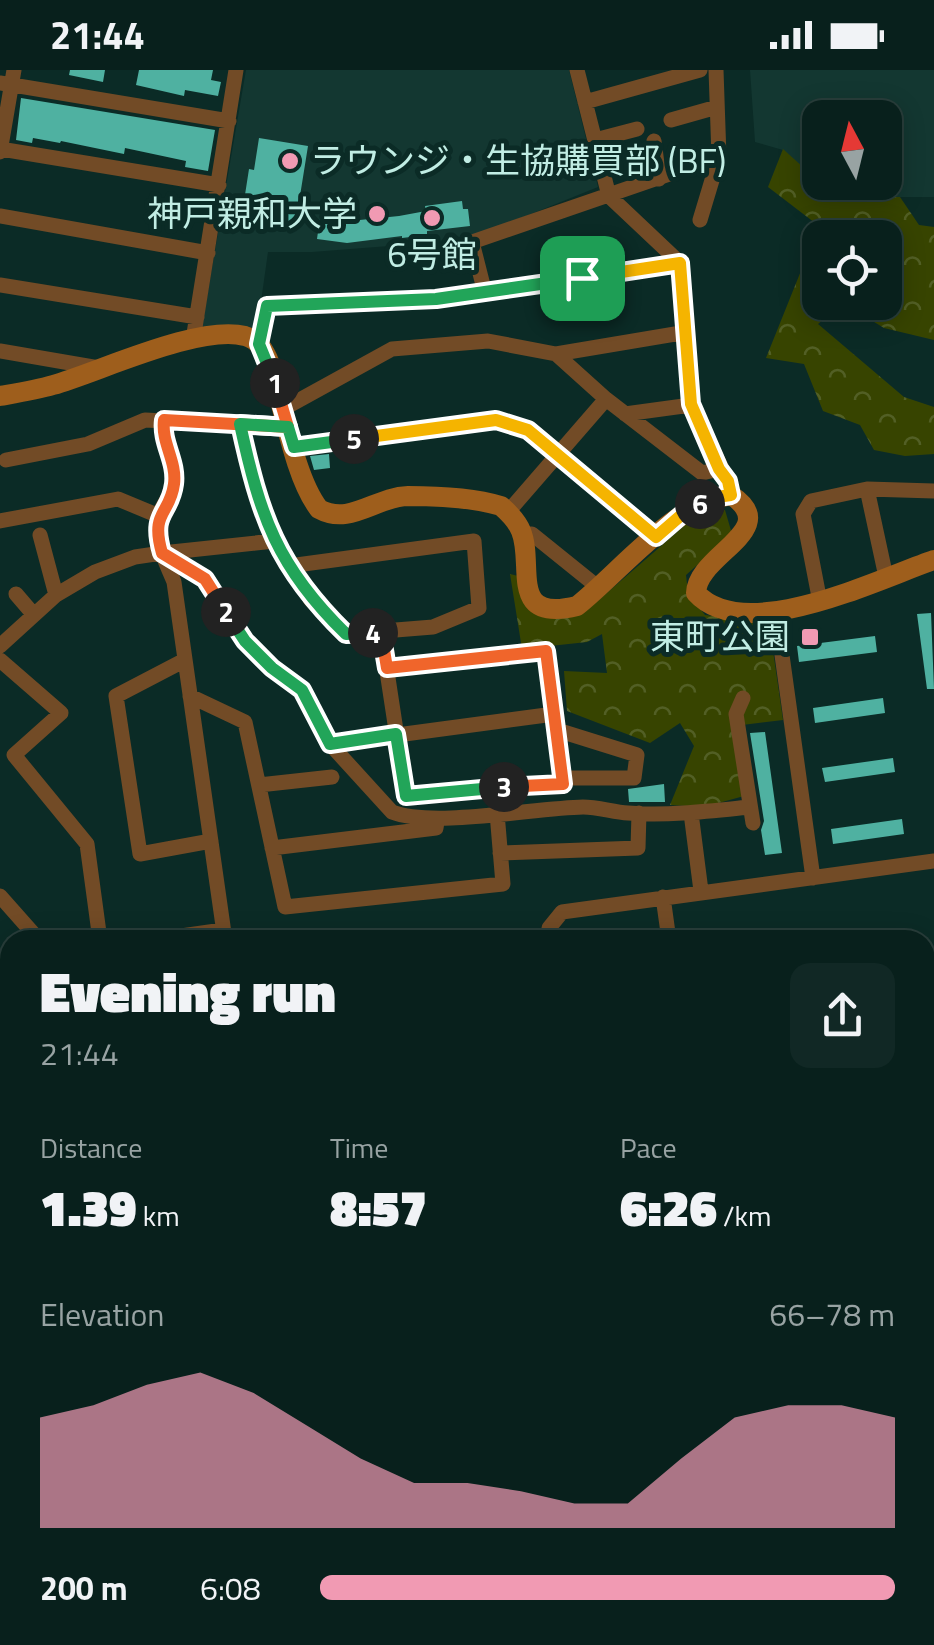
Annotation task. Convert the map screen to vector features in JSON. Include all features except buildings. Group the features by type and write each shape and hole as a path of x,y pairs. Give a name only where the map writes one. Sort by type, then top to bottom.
{"street":[{"path":"194,340 236,70"},
{"path":"578,70 609,196 680,263 691,404 731,495"},
{"path":"586,102 700,70"},
{"path":"700,220 719,157 716,70"},
{"path":"219,186 0,150 8,79 229,121"},
{"path":"671,120 717,106"},
{"path":"595,140 637,129"},
{"path":"654,141 658,178"},
{"path":"485,293 472,242 719,157"},
{"path":"0,216 208,253"},
{"path":"259,344 267,306 436,299 680,263"},
{"path":"0,286 197,318"},
{"path":"288,428 392,350 488,341 556,354 687,332"},
{"path":"0,396 53,385 194,340 234,335 252,338 268,360 314,503 331,516 407,496 492,503 508,512 522,534 525,585 534,600 559,610 578,606 686,511 710,498 731,495 744,504 749,519 742,535 696,581 696,594 707,606 729,612 776,612 820,602 934,560"},
{"path":"0,351 99,368"},
{"path":"556,354 606,399 702,473 719,469"},
{"path":"508,512 606,399"},
{"path":"625,414 691,404"},
{"path":"6,460 88,444 145,420 288,428 496,420 528,430 656,537"},
{"path":"164,420 162,434 174,470 174,487 159,516 157,536 174,582 223,930"},
{"path":"240,424 253,486 274,540 289,566 474,541 478,608 433,627 346,634 310,599"},
{"path":"866,489 886,577"},
{"path":"820,602 804,514 810,502 866,489 934,491"},
{"path":"0,521 118,499 159,516"},
{"path":"522,534 532,534 599,588"},
{"path":"40,535 56,595"},
{"path":"99,930 87,844 14,755 61,713 0,648 56,595 96,572 135,557 274,540"},
{"path":"162,553 205,579 245,641 302,690 330,744 392,812 437,818 587,807 639,813 752,815 736,714 743,698"},
{"path":"16,594 34,615"},
{"path":"776,612 813,878"},
{"path":"381,632 406,796 563,784 546,651 387,668"},
{"path":"185,660 116,696 140,854 211,842"},
{"path":"190,696 245,722 284,907 503,884 497,812"},
{"path":"330,744 396,734 555,722 637,755 634,778 562,778"},
{"path":"258,785 332,778"},
{"path":"500,853 638,848 639,813"},
{"path":"691,813 701,891"},
{"path":"272,848 436,828 437,818"},
{"path":"549,930 562,912 934,862"},
{"path":"0,896 30,930"},
{"path":"663,897 668,930"}],"shaded area":[{"name":"神戸親和大学","path":"246,70 569,70 598,187 466,240 268,252 257,330 201,332"},
{"path":"750,70 934,70 934,197 902,197 902,100 802,100 802,167 783,150 755,142"}],"green space":[{"path":"783,149 802,166 802,200 902,200 919,225 934,227 934,340 884,328 871,320 902,320 902,220 811,220 768,187"},
{"path":"802,268 802,320 823,320 818,324 904,397 934,407 934,454 905,456 874,450 860,425 823,411 804,364 766,358"},
{"path":"706,507 725,510 732,534 686,575 688,593 705,615 769,623 783,720 734,726 744,796 704,807 670,805 694,746 680,723 650,743 567,711 564,671 607,673 602,634 587,642 522,649 510,574 518,576 544,615 566,618 585,612"}],"place":[{"name":"ラウンジ・生協購買部 (BF)","path":"290,161"},
{"name":"神戸親和大学","path":"377,214"},
{"name":"6号館","path":"432,218"},
{"name":"東町公園","path":"810,637"}],"route":[{"path":"582,278 436,299 267,306 259,344 268,360 288,427 212,422 164,420 162,434 174,470 174,487 159,516 157,536 162,553 205,579 245,641 302,690 330,744 396,734 406,796 563,784 546,651 387,668 381,632 346,634 310,599 289,566 274,540 253,486 240,424 288,427 294,447 496,420 528,430 656,537 686,511 710,498 731,495 691,404 680,263 582,278"}]}
